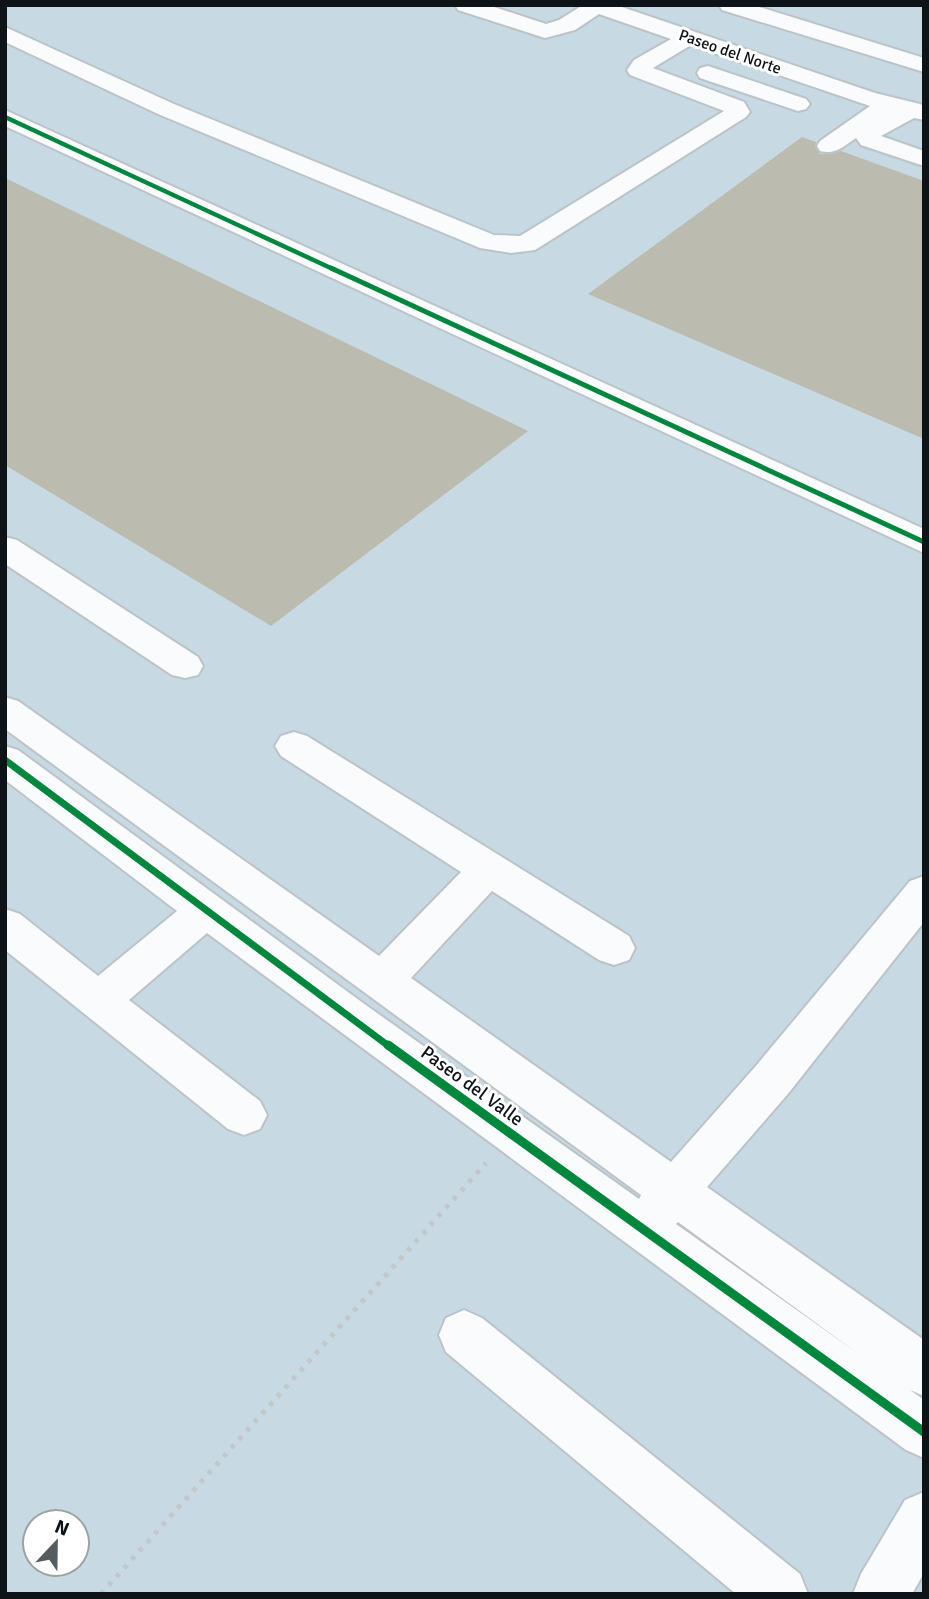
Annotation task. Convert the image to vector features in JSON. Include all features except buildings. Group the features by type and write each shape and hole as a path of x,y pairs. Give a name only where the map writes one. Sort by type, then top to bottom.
{"street":[{"path":"466,5 545,31 610,9 649,5"},
{"path":"730,5 924,65"},
{"name":"Paseo del Norte","path":"610,9 900,109"},
{"path":"663,29 692,14"},
{"path":"5,34 166,109 489,242 511,245 526,244 738,111 736,107 638,70 688,38"},
{"path":"659,79 713,46"},
{"path":"682,64 797,104"},
{"path":"829,146 900,109"},
{"path":"900,109 866,134 870,140 924,159"},
{"path":"5,117 924,542"},
{"path":"5,548 185,666"},
{"name":"Paseo del Valle","path":"5,710 924,1371"},
{"path":"294,746 614,948"},
{"name":"Paseo del Valle","path":"5,760 205,911 924,1432"},
{"path":"382,981 488,869"},
{"path":"642,1228 771,1081 924,892"},
{"path":"98,1001 205,911"},
{"path":"5,926 244,1115"},
{"path":"464,1335 780,1594"},
{"path":"881,1594 924,1518"}],"path":[{"path":"100,1594 512,1134"}],"shaded area":[{"path":"5,5 924,5 924,1594 5,1594"}],"cycle path":[{"path":"5,117 924,542"},
{"path":"5,760 348,1016 924,1432"}]}
